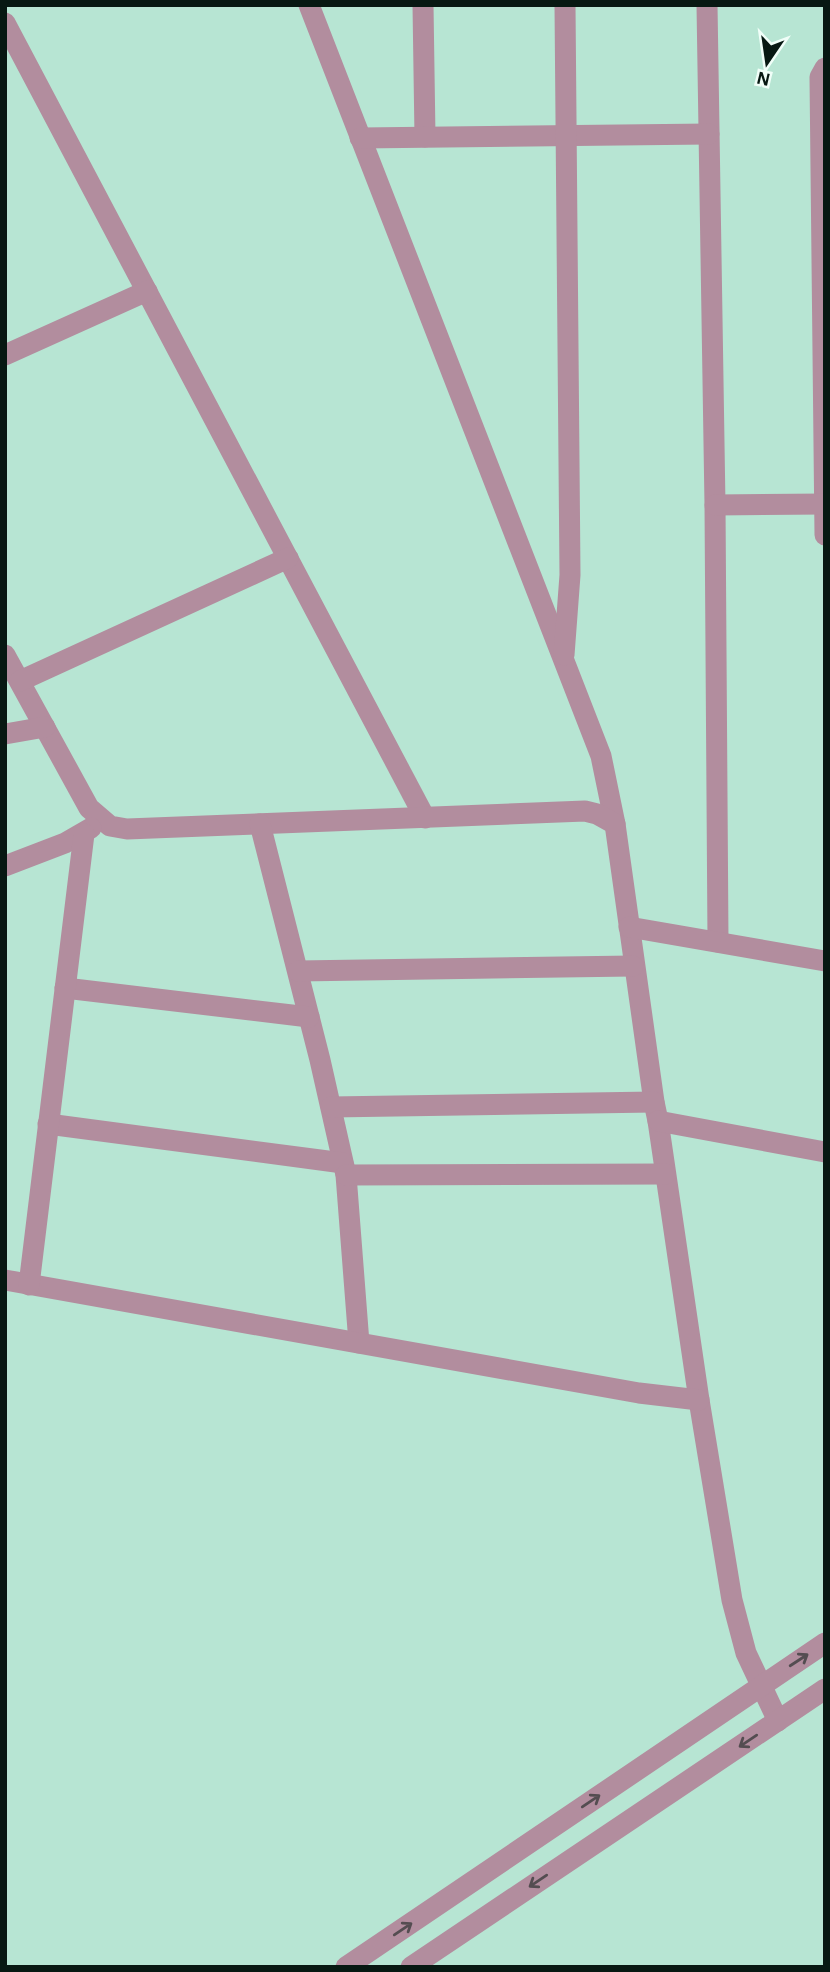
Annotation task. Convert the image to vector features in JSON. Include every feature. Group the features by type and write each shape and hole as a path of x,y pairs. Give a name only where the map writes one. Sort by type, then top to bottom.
{"street":[{"path":"309,5 601,756 615,824 699,1399 737,1625 746,1653 778,1721"},
{"path":"424,5 425,137"},
{"path":"564,660 570,575 565,5"},
{"path":"707,5 715,505 718,942"},
{"path":"5,23 425,818"},
{"path":"825,68 820,77 825,535"},
{"path":"360,138 709,134"},
{"path":"5,355 147,291"},
{"path":"715,505 825,504"},
{"path":"20,681 288,558"},
{"path":"5,655 89,808 110,826 127,829 585,811 615,824"},
{"path":"5,734 45,727"},
{"path":"5,866 84,834 100,820"},
{"path":"260,824 298,971 344,1169 359,1343"},
{"path":"29,1285 84,834"},
{"path":"629,927 825,961"},
{"path":"298,971 634,967"},
{"path":"65,988 309,1017"},
{"path":"331,1107 656,1111 825,1152"},
{"path":"48,1124 344,1169 665,1174"},
{"path":"5,1280 639,1393 699,1399"},
{"path":"346,1967 825,1643"},
{"path":"423,1964 825,1689"}]}
